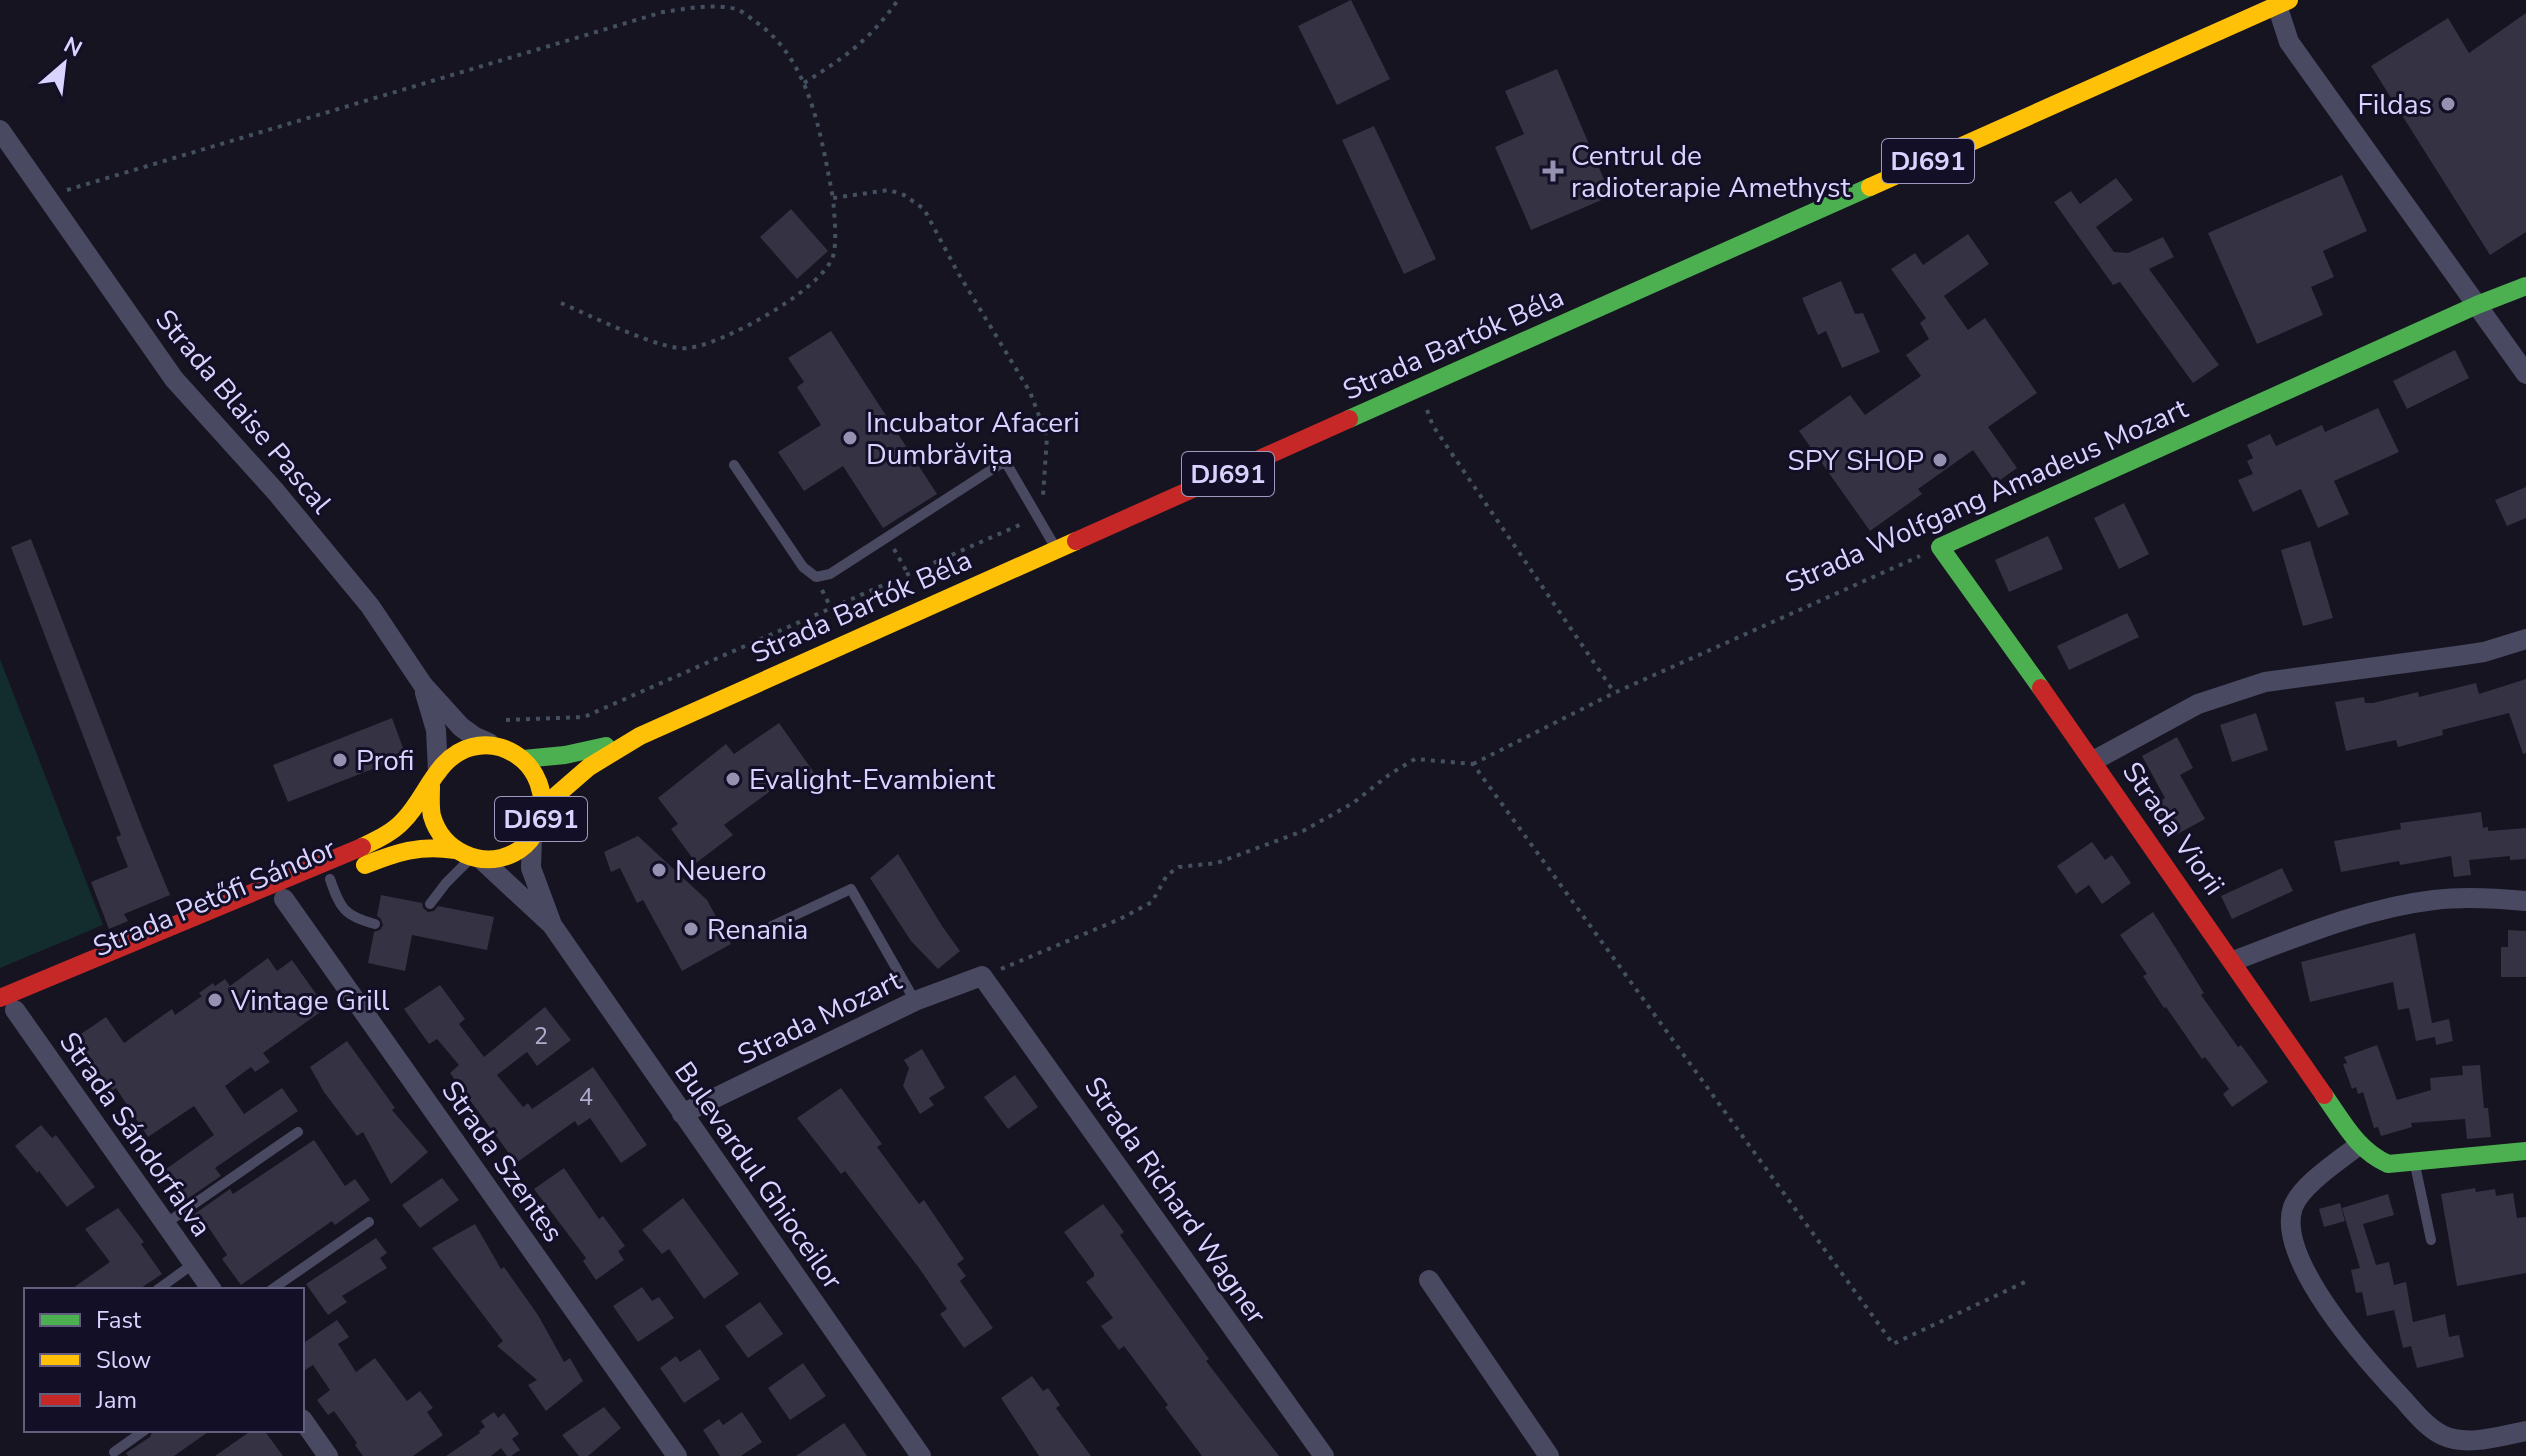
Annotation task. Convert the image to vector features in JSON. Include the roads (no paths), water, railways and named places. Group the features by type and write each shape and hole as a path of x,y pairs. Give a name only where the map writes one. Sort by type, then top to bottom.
{"main road":[{"name":"Strada Bartók Béla","path":"544,806 585,768 640,736 2283,3"},
{"name":"Strada Wolfgang Amadeus Mozart","path":"1940,547 2477,305 2526,286"},
{"name":"Strada Viorii","path":"1940,547 2093,761 2359,1145"},
{"name":"Strada Bartók Béla","path":"523,759 565,755 640,736"},
{"name":"DJ691","path":"469,856 509,855 532,838 541,822 544,806 542,788 535,772 509,750 493,745"},
{"path":"469,856 441,838 432,822 428,804 434,778 453,756 472,747 493,745"},
{"name":"Strada Petőfi Sándor","path":"5,1008 173,927 302,873 395,829 413,810 434,778"},
{"name":"Strada Petőfi Sándor","path":"5,1008 405,849 422,846 469,856"},
{"path":"2359,1145 2388,1164 2526,1151"}],"street":[{"path":"2283,3 2289,42 2526,374"},
{"name":"Strada Blaise Pascal","path":"0,130 174,379 276,492 370,606 423,685 461,727 493,745"},
{"path":"2093,761 2198,704 2265,682 2484,652 2526,639"},
{"name":"Strada Blaise Pascal","path":"423,685 436,730 434,778"},
{"name":"Bulevardul Ghioceilor","path":"532,838 531,868 552,925 921,1456"},
{"name":"Bulevardul Ghioceilor","path":"469,856 552,925"},
{"path":"2233,961 2336,924 2393,908 2433,900 2476,897 2526,901"},
{"name":"Strada Szentes","path":"284,899 677,1456"},
{"name":"Strada Mozart","path":"682,1114 915,1001 982,976"},
{"name":"Strada Richard Wagner","path":"982,976 1324,1456"},
{"name":"Strada Sándorfalva","path":"5,1008 211,1288"},
{"path":"2359,1145 2299,1195 2292,1211 2291,1228 2297,1249 2315,1289 2347,1337 2426,1423 2442,1435 2461,1440 2526,1431"},
{"path":"1429,1280 1549,1456"},
{"path":"304,1422 328,1456"}],"lane":[{"path":"734,465 803,567 816,577 830,574 1005,461 1057,550"},
{"path":"430,904 469,856"},
{"path":"251,880 278,870 302,873"},
{"path":"330,879 342,909 353,918 375,924"},
{"path":"772,926 851,889 915,1001"},
{"path":"173,927 184,905"},
{"path":"165,1224 298,1132"},
{"path":"2415,1163 2431,1240"},
{"path":"274,1288 369,1222"},
{"path":"160,1288 193,1264"},
{"path":"114,1452 142,1432"}],"place":[{"name":"Fildas","path":"2448,104"},
{"name":"Centrul de radioterapie Amethyst","path":"1553,171"},
{"name":"Incubator Afaceri Dumbrăvița","path":"850,438"},
{"name":"SPY SHOP","path":"1940,460"},
{"name":"Profi","path":"340,760"},
{"name":"Evalight-Evambient","path":"733,779"},
{"name":"Neuero","path":"659,870"},
{"name":"Renania","path":"691,929"},
{"name":"Vintage Grill","path":"215,1000"}]}
